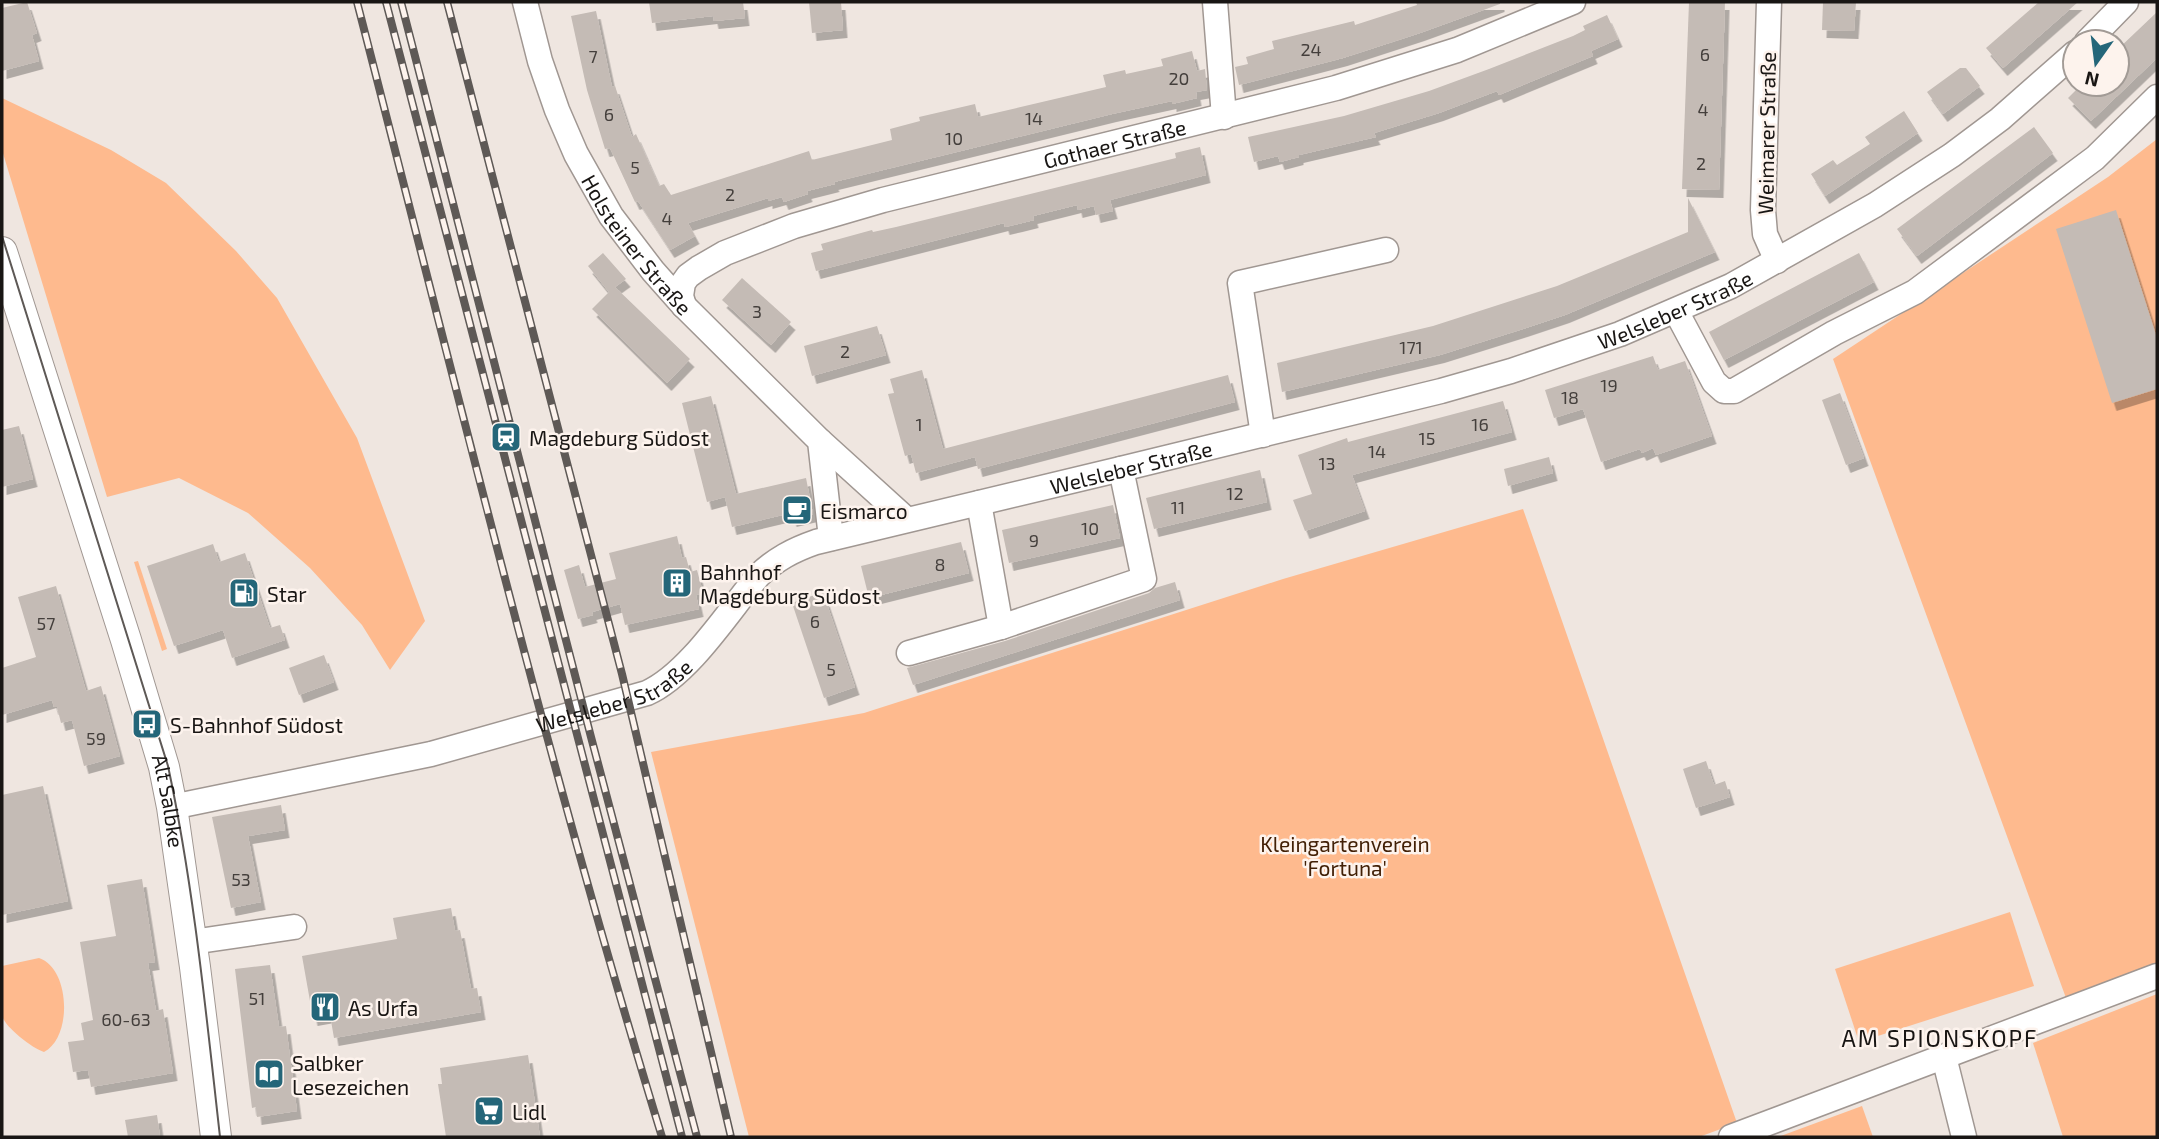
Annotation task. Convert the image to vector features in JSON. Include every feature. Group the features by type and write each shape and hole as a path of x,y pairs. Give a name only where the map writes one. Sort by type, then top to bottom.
{"main road":[{"name":"Alt Salbke","path":"2,252 152,723 172,807 216,1137"}],"street":[{"name":"Holsteiner Straße","path":"525,2 540,61 576,155 599,198 623,233 684,306 820,441 906,519"},
{"path":"1215,2 1224,117"},
{"name":"Gothaer Straße","path":"684,306 681,296 683,283 688,276 725,253 794,226 883,200 1311,95 1457,50 1573,2"},
{"name":"Weimarer Straße","path":"1769,2 1763,210 1765,234 1777,261"},
{"path":"2101,28 2126,2"},
{"name":"Welsleber Straße","path":"172,807 431,754 647,693 685,665 770,565 788,553 831,538 1264,435 1511,371 1620,334 1731,286 1856,218 1952,155 2000,119 2061,65"},
{"path":"1676,311 1714,382 1724,391 1734,391 1834,333 1915,292 2095,158 2157,97"},
{"path":"1264,435 1240,284 1386,250"},
{"path":"820,441 831,538"},
{"path":"908,653 1001,627 1144,579 1121,470"},
{"path":"979,503 1001,627"},
{"path":"192,942 294,927"},
{"path":"1731,1137 2157,976"},
{"path":"1944,1057 1964,1137"}],"green space":[{"path":"2,98 111,150 166,183 236,251 277,298 357,438 425,621 390,670 362,625 310,568 248,513 179,478 107,497 2,150"},
{"path":"2157,139 2157,965 2066,998 1833,359 2108,177"},
{"name":"Kleingartenverein 'Fortuna'","path":"1523,509 1737,1123 1699,1137 749,1137 651,752 864,713 1283,579"},
{"path":"138,561 167,649 162,651 134,562"},
{"path":"2010,912 2034,986 1859,1042 1835,969"},
{"path":"39,958 49,964 57,975 64,1003 60,1032 44,1052 14,1032 4,1021 1,1011 2,966"},
{"path":"2157,994 2157,1137 2063,1137 2033,1043"},
{"path":"1862,1106 1873,1137 1778,1137"}],"building":[{"path":"27,2 37,33 32,35 39,61 2,71 2,8"},
{"path":"649,2 743,2 745,18 714,21 713,16 652,23"},
{"path":"809,2 841,2 843,30 812,33"},
{"path":"1416,2 1500,4 1343,58 1239,85 1235,67 1248,64 1246,57 1274,49 1272,41 1354,21 1355,25 1417,5"},
{"path":"1689,2 1725,2 1719,190 1682,189"},
{"path":"1823,2 1856,2 1854,31 1822,30"},
{"path":"2039,2 2078,2 2003,68 1986,48"},
{"path":"596,11 612,87 615,86 632,137 636,134 659,186 664,184 671,195 809,151 812,160 892,140 890,129 920,121 919,117 975,104 978,117 1106,87 1103,75 1125,70 1126,74 1163,66 1161,59 1192,51 1197,71 1205,69 1207,90 1196,92 1197,98 1112,114 834,182 835,184 807,191 808,194 784,202 782,197 768,201 768,198 688,223 695,236 670,250 638,201 635,202 610,148 605,149 587,90 571,16"},
{"path":"2157,12 2157,58 2131,83 2131,37"},
{"path":"1607,15 1618,39 1591,51 1593,56 1499,95 1497,91 1374,133 1376,137 1280,162 1278,156 1254,162 1248,137 1344,116 1429,91 1573,36 1585,30 1583,26"},
{"path":"1960,68 1966,68 1980,86 1943,114 1927,92"},
{"path":"2068,98 2115,98 2091,121"},
{"path":"1904,111 1918,133 1825,196 1811,174 1833,160 1837,165 1870,144 1865,137"},
{"path":"2034,127 2053,153 1917,256 1897,229"},
{"path":"1200,147 1206,175 1110,200 1113,211 1096,215 1094,206 1078,210 1077,205 1033,216 1034,220 1005,227 1004,223 816,271 811,253 823,250 821,244 1176,158 1175,153"},
{"path":"1688,198 1715,252 1565,315 1523,329 1440,355 1282,392 1277,363 1433,326 1557,286 1688,232"},
{"path":"2116,210 2157,338 2157,389 2112,403 2056,229"},
{"path":"603,253 626,279 615,287 690,359 667,383 592,309 609,292 588,266"},
{"path":"1859,253 1874,282 1724,360 1709,332"},
{"path":"742,278 791,322 771,345 722,300"},
{"path":"877,326 886,355 812,376 804,346"},
{"path":"1653,356 1658,370 1685,361 1712,436 1656,455 1653,448 1642,453 1640,449 1601,462 1583,409 1554,418 1545,390"},
{"path":"922,370 943,449 1228,375 1235,402 978,469 975,457 916,473 911,454 905,456 888,394 894,393 890,379"},
{"path":"1840,393 1864,458 1846,465 1822,400"},
{"path":"711,396 736,494 806,478 813,514 792,519 791,513 732,527 725,497 707,502 682,403"},
{"path":"1503,401 1512,432 1352,475 1365,511 1305,531 1293,500 1312,494 1298,455 1347,438 1348,442"},
{"path":"19,426 33,479 2,487 2,430"},
{"path":"1549,457 1553,473 1508,486 1504,469"},
{"path":"1260,470 1267,502 1154,529 1146,498"},
{"path":"1113,505 1120,538 1009,563 1002,530"},
{"path":"677,536 682,558 686,557 690,572 697,570 703,593 696,595 699,609 625,625 620,604 578,619 564,570 579,565 585,587 616,579 609,553"},
{"path":"961,542 969,573 869,598 861,566"},
{"path":"213,544 219,562 245,553 270,628 280,625 285,640 232,658 223,630 174,646 147,566"},
{"path":"1175,582 1180,600 913,685 907,668 1005,641"},
{"path":"56,586 86,691 101,686 120,756 84,766 72,720 61,723 57,707 54,707 52,700 2,715 2,668 36,657 18,597"},
{"path":"823,592 855,687 824,698 792,603"},
{"path":"324,655 334,682 299,695 289,668"},
{"path":"1706,761 1714,785 1725,781 1730,797 1696,808 1683,769"},
{"path":"43,786 68,901 2,915 2,795"},
{"path":"281,805 285,830 248,836 261,902 231,908 212,817"},
{"path":"142,879 155,962 148,963 156,1011 163,1009 173,1073 91,1087 88,1070 73,1072 68,1042 84,1040 81,1023 93,1020 80,942 116,936 107,885"},
{"path":"451,908 455,931 460,930 471,989 477,988 481,1012 334,1038 330,1015 313,1018 302,956 397,939 393,918"},
{"path":"270,965 279,1027 286,1026 297,1111 257,1117 256,1107 252,1108 235,969"},
{"name":"Lidl","path":"528,1055 540,1137 446,1137 438,1084 442,1084 440,1068"},
{"path":"157,1115 160,1137 128,1137 125,1120"}],"tram line":[{"path":"2,236 168,766 192,904 220,1137"}],"railway":[{"path":"357,2 541,713 662,1137"},
{"path":"386,2 682,1137"},
{"path":"401,2 697,1137"},
{"path":"447,2 622,674 731,1137"}],"place":[{"name":"Magdeburg Südost","path":"506,437"},
{"name":"Eismarco","path":"797,510"},
{"name":"Bahnhof Magdeburg Südost","path":"677,583"},
{"name":"Star","path":"244,593"},
{"name":"S-Bahnhof Südost","path":"147,724"},
{"name":"As Urfa","path":"325,1007"},
{"name":"Salbker Lesezeichen","path":"269,1074"},
{"name":"Lidl","path":"489,1111"}],"district":[{"name":"AM SPIONSKOPF","path":"1940,1038"}]}
